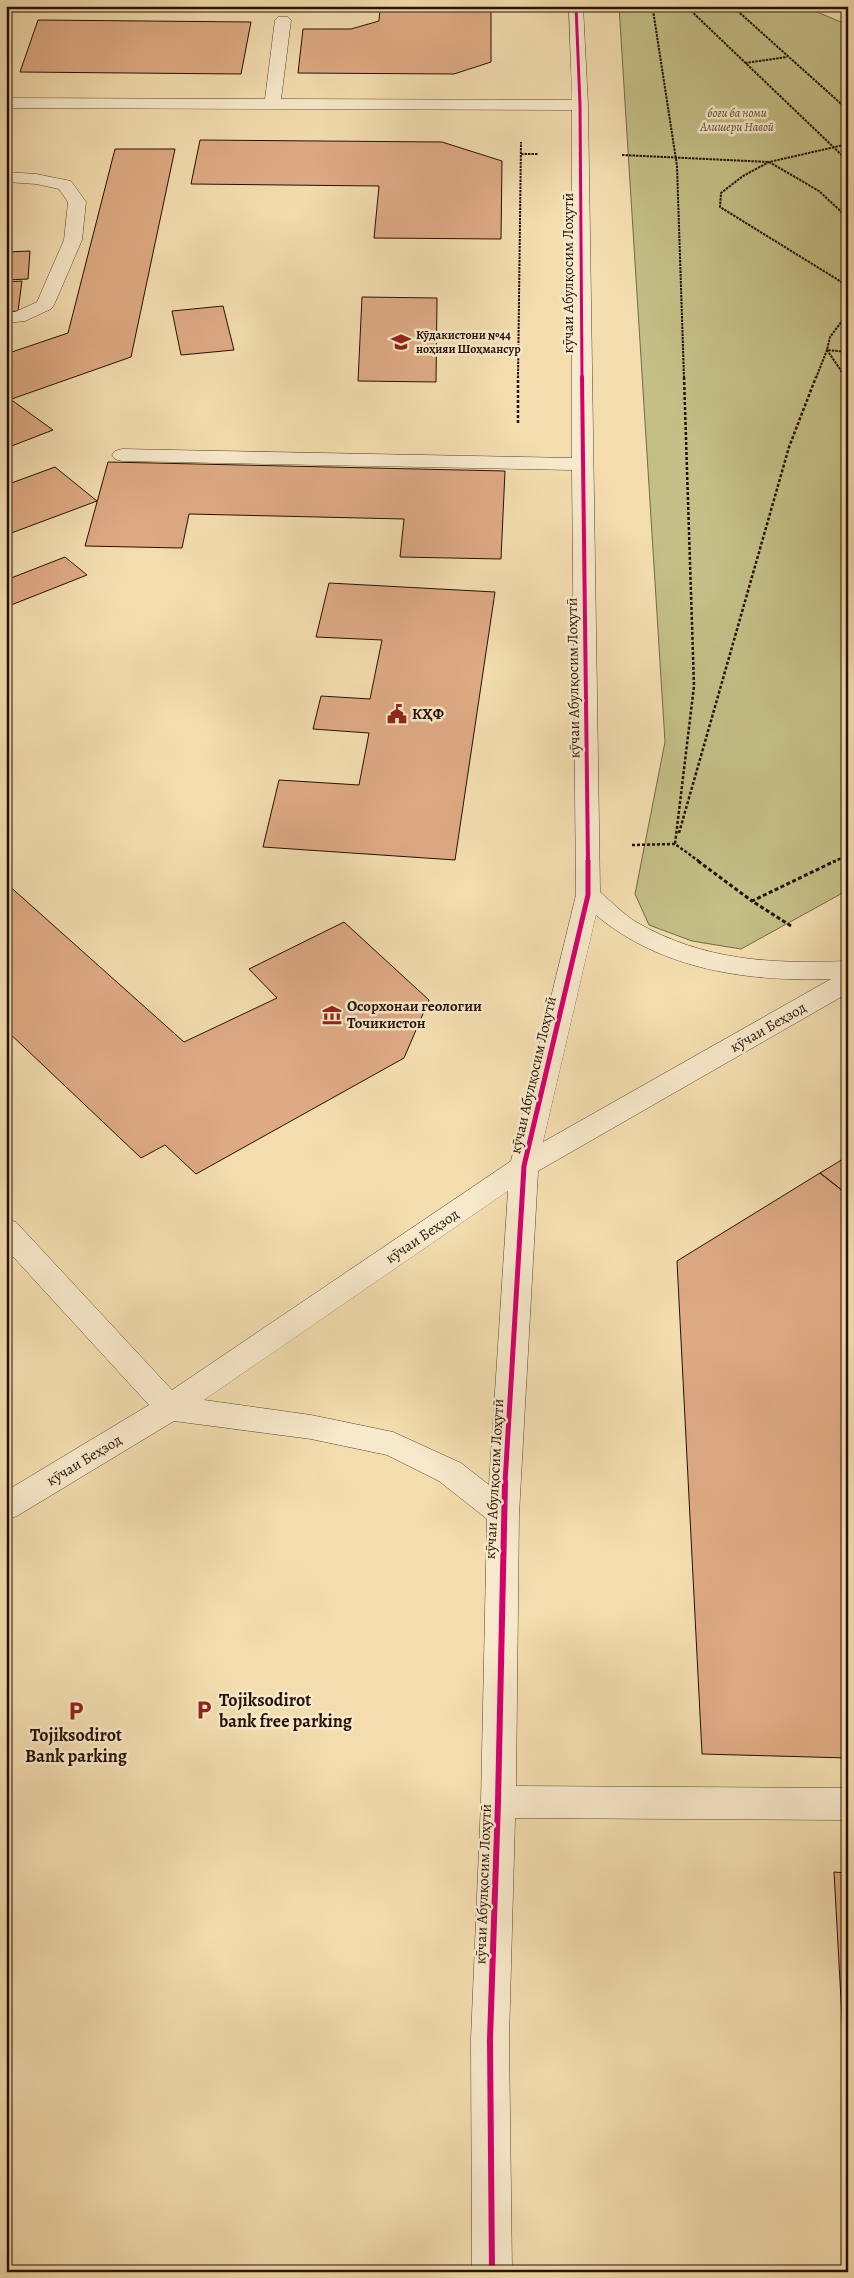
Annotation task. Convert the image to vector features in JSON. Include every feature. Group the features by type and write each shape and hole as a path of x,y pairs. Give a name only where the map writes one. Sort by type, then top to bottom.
{"street":[{"name":"кӯчаи Абулқосим Лоҳутӣ","path":"492,2272 490,2039 498,1802 503,1514 524,1166 588,895 589,846 582,464 580,104 576,6"},
{"path":"272,104 283,20"},
{"path":"6,103 580,104"},
{"path":"6,177 36,179 65,185 77,202 73,240 45,305 19,317 6,318"},
{"path":"122,455 582,464"},
{"path":"588,895 626,927 680,952 718,964 763,970 848,970"},
{"name":"кӯчаи Беҳзод","path":"6,1507 170,1408 524,1166 848,982"},
{"path":"6,1230 170,1408 311,1427 393,1444 450,1472 503,1514"},
{"path":"498,1802 848,1804"}],"path":[{"path":"675,844 694,686 675,156 653,10 686,6 848,161"},
{"path":"732,6 848,110"},
{"path":"745,63 788,56"},
{"path":"518,463 521,104"},
{"path":"848,144 769,162 743,176 721,193 720,207 848,286"},
{"path":"521,154 675,156 769,162 819,191 848,218"},
{"path":"675,844 789,448 827,350 830,337 848,313"},
{"path":"827,350 848,352"},
{"path":"827,350 848,381"},
{"path":"589,846 675,844 752,901 796,928"},
{"path":"752,901 846,856 848,850"}],"green space":[{"name":"боғи ба номи Алишери Навоӣ","path":"619,6 803,6 848,25 848,890 741,949 692,941 649,925 635,894 665,742"}],"building":[{"path":"380,6 491,6 491,62 454,74 298,73 303,29 351,29 379,21"},
{"path":"38,20 251,22 241,74 20,72"},
{"path":"200,140 442,142 502,161 501,239 374,238 379,186 191,184"},
{"path":"115,149 175,149 131,357 6,401 6,354 68,333"},
{"path":"30,251 28,279 6,280 6,252"},
{"path":"22,281 18,311 6,312 6,282"},
{"path":"362,297 437,298 436,382 358,381"},
{"path":"223,306 234,350 181,355 172,311"},
{"path":"6,396 53,430 9,447 6,445"},
{"path":"108,462 505,471 501,559 400,557 404,519 189,514 182,548 85,546"},
{"path":"55,467 97,501 6,535 6,485"},
{"path":"65,557 87,575 6,607 6,580"},
{"name":"КҲФ","path":"329,583 495,592 455,860 263,847 279,780 359,785 369,733 313,729 321,696 370,699 382,640 316,637"},
{"name":"Осорхонаи геологии Точикистон","path":"6,883 184,1042 277,998 249,969 344,922 429,1000 404,1058 196,1174 165,1145 141,1158 6,1030"},
{"path":"848,1156 848,1195 820,1173"},
{"path":"820,1173 848,1195 848,1758 702,1754 677,1261"},
{"path":"834,1872 848,1873 848,2127"}],"cycle path":[{"path":"492,2272 490,2039 498,1802 503,1514 524,1166 588,895 580,105 576,6"}],"place":[{"name":"Кӯдакистони №44 ноҳияи Шоҳмансур","path":"401,342"},
{"name":"КҲФ","path":"397,714"},
{"name":"Осорхонаи геологии Точикистон","path":"332,1015"},
{"name":"Tojiksodirot bank free parking","path":"204,1710"},
{"name":"Tojiksodirot Bank parking","path":"76,1711"}]}
